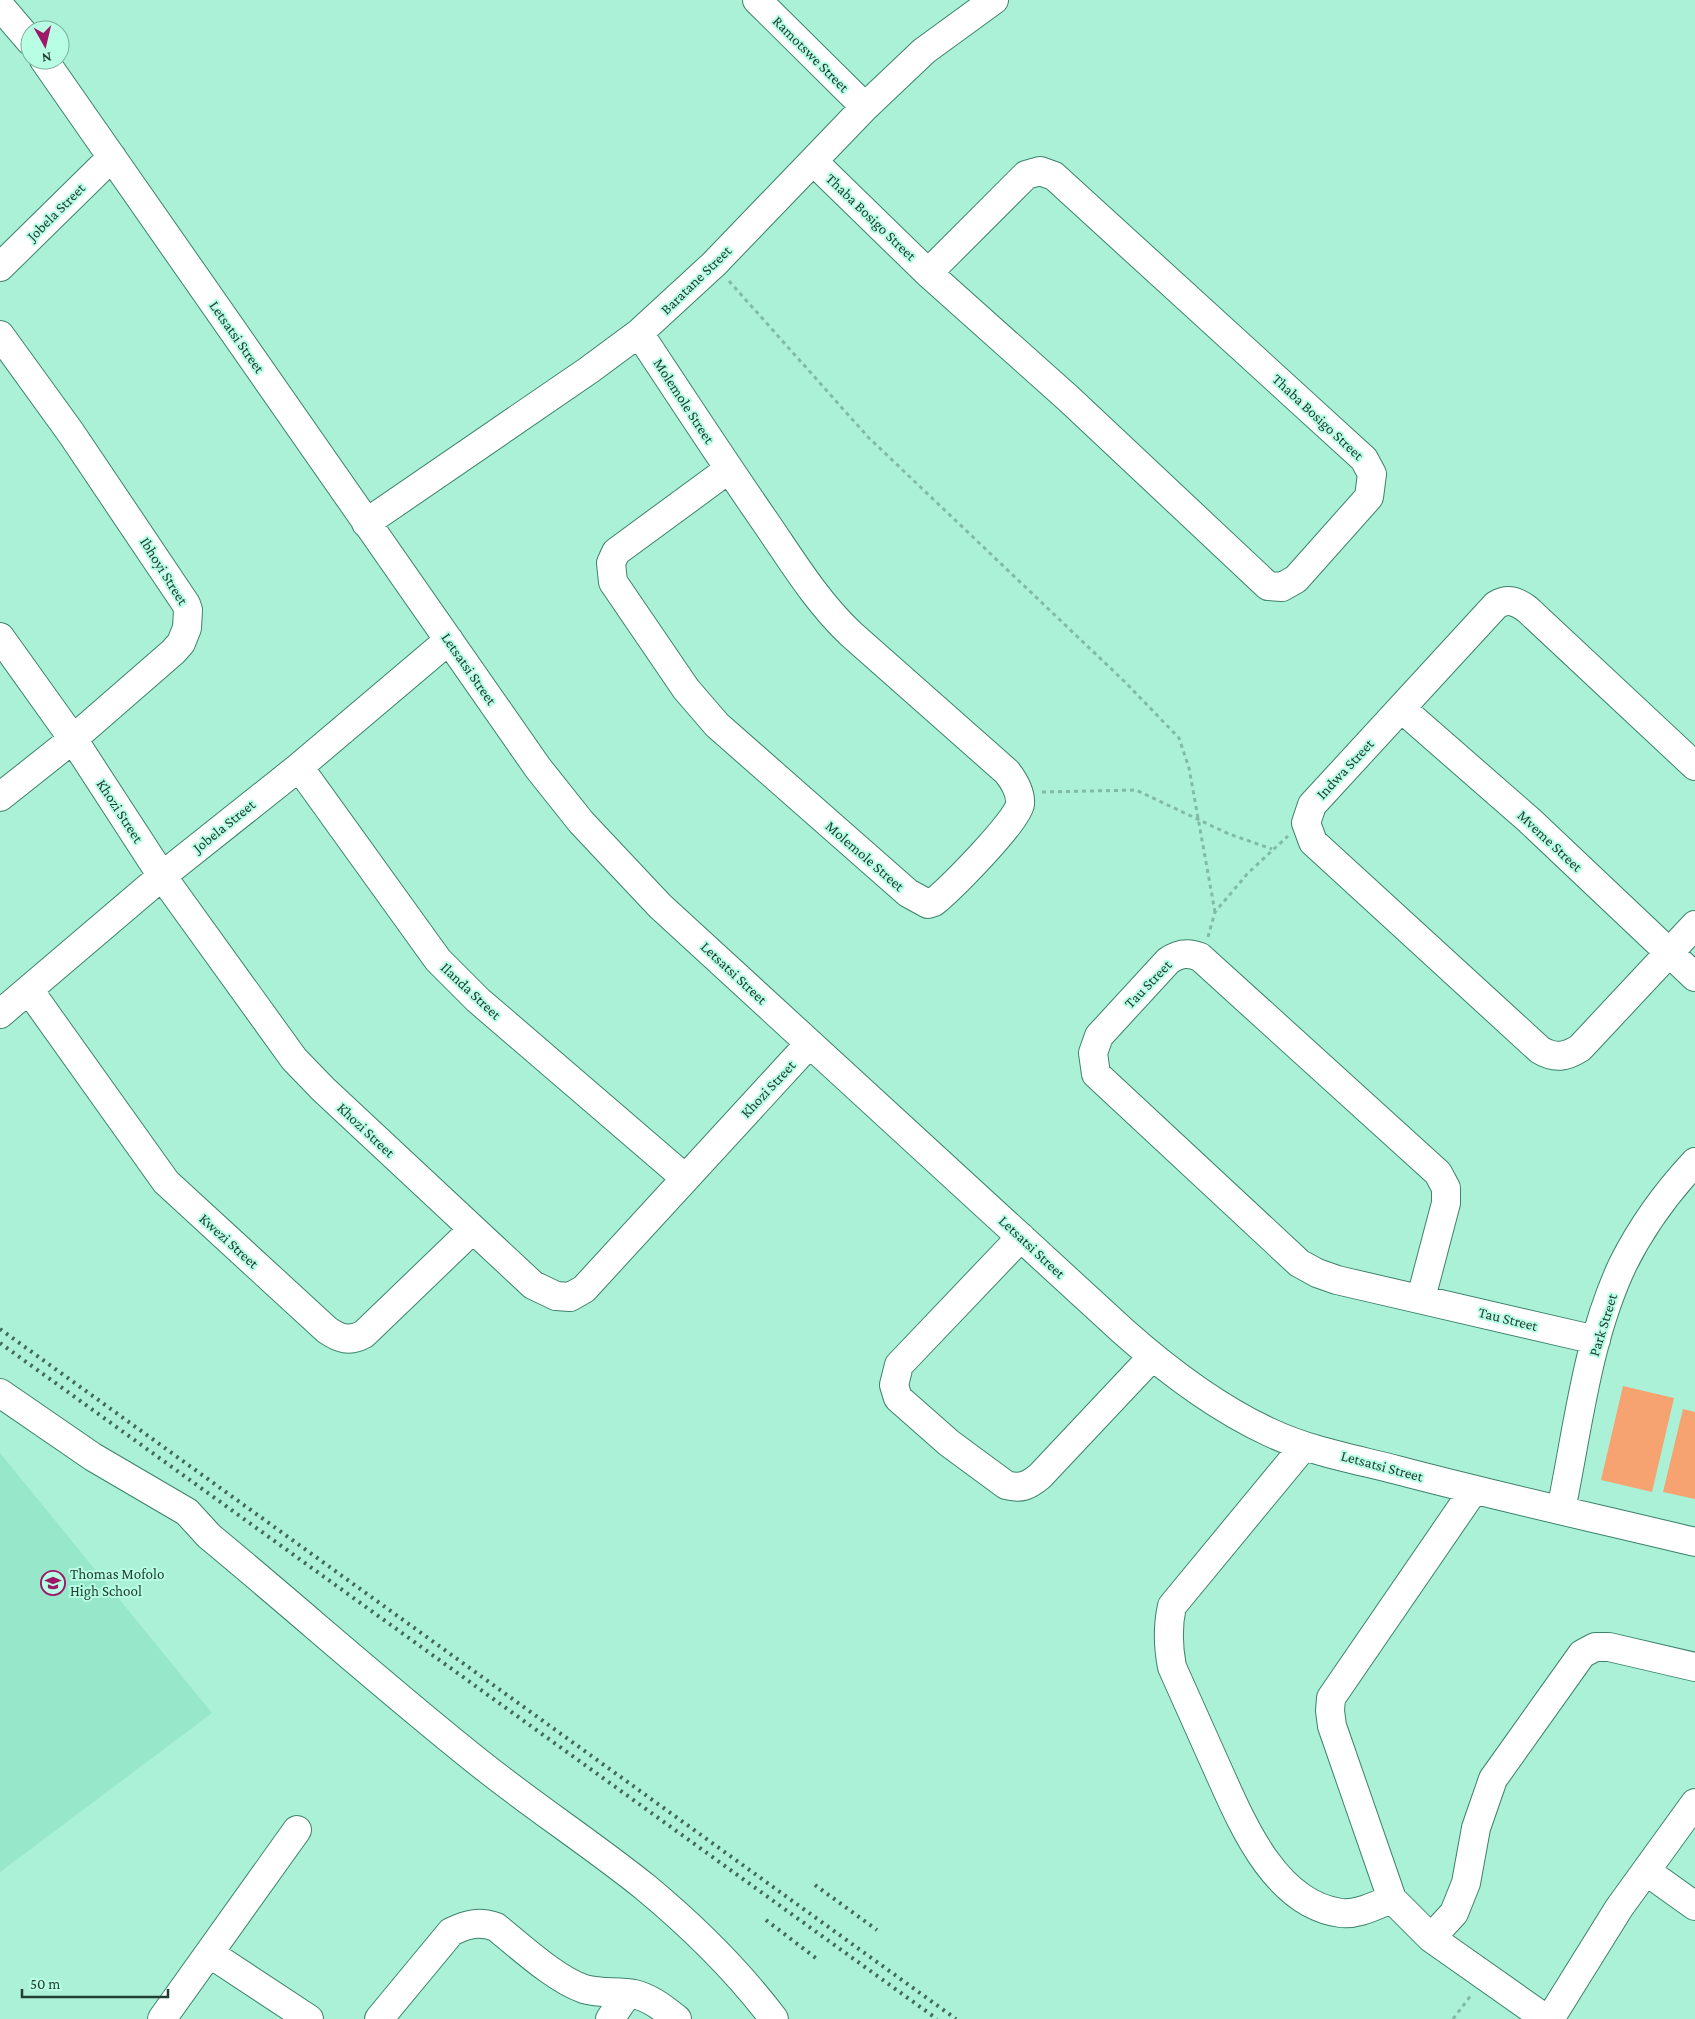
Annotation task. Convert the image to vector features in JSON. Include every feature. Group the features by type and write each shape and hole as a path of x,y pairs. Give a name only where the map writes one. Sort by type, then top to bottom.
{"street":[{"name":"Ramotswe Street","path":"757,0 865,108"},
{"name":"Baratane Street","path":"366,523 581,376 639,333 714,264 865,108 934,42 994,0"},
{"path":"0,6 20,29"},
{"name":"Letsatsi Street","path":"51,70 538,768 588,829 660,906 1152,1357 1207,1398 1271,1433 1304,1446 1473,1490 1695,1542"},
{"name":"Jobela Street","path":"0,267 112,157"},
{"name":"Thaba Bosigo Street","path":"813,161 928,272 1069,399 1268,586 1282,587 1296,579 1369,496 1372,474 1364,459 1054,176 1040,171 1026,175 928,272"},
{"name":"Molemole Street","path":"639,333 806,582 834,618 1007,772 1019,792 1020,805 1010,824 938,898 928,904 908,893 735,743 686,689 618,590 612,577 611,563 619,549 729,469"},
{"name":"Ibhoyi Street","path":"0,334 160,562 188,610 187,628 177,648 73,739 0,797"},
{"name":"Indwa Street","path":"1307,830 1307,817 1312,805 1496,605 1506,600 1513,600 1527,609 1695,766"},
{"name":"Khozi Street","path":"0,636 73,739 162,876 294,1059 472,1230 538,1289 552,1296 570,1296 584,1289 809,1044"},
{"name":"Jobela Street","path":"0,1014 162,876 299,767 449,640"},
{"name":"Mveme Street","path":"1402,709 1529,820 1695,977"},
{"name":"Ilanda Street","path":"299,767 438,960 478,1000 685,1178"},
{"path":"1307,830 1313,842 1547,1055 1559,1057 1580,1048 1695,925"},
{"name":"Tau Street","path":"1200,957 1188,954 1174,957 1168,961 1104,1030 1094,1045 1092,1059 1096,1074 1298,1263 1317,1273 1337,1280 1596,1340"},
{"path":"1200,957 1431,1165 1444,1181 1446,1203 1421,1298"},
{"name":"Kwezi Street","path":"28,990 166,1182 327,1330 338,1337 351,1339 364,1334 472,1230"},
{"name":"Park Street","path":"1561,1510 1596,1340 1608,1301 1635,1242 1664,1198 1695,1162"},
{"path":"1022,1237 899,1365 894,1385 898,1398 949,1443 1006,1485 1017,1488 1029,1485 1040,1476 1152,1357"},
{"path":"0,1393 92,1457 187,1512 209,1536 439,1731 542,1812 618,1866 653,1894 695,1931 756,1995 774,2019"},
{"path":"1304,1446 1172,1606 1168,1622 1168,1645 1172,1667 1241,1821 1262,1856 1291,1890 1310,1904 1342,1913 1358,1912 1392,1899"},
{"path":"1473,1490 1331,1698 1332,1726 1392,1899 1432,1938 1546,2019"},
{"path":"1432,1938 1454,1913 1466,1883 1476,1828 1494,1779 1582,1654 1595,1647 1609,1647 1695,1667"},
{"path":"1550,2019 1619,1908 1695,1803"},
{"path":"162,2019 297,1830"},
{"path":"1646,1871 1695,1906"},
{"path":"379,2019 451,1932 461,1927 484,1922 496,1927 570,1983 599,1992 628,1994 644,1998 660,2006 677,2019"},
{"path":"209,1953 309,2019"},
{"path":"610,2019 628,1994"}],"path":[{"path":"714,264 868,437 1124,682 1179,738 1190,768 1215,912"},
{"path":"1019,792 1136,790 1157,802 1197,817 1229,834 1272,850"},
{"path":"1200,957 1215,912 1272,850 1292,833 1307,830"},
{"path":"1452,2019 1485,1976"}],"shaded area":[{"path":"1623,1386 1674,1398 1652,1492 1601,1480"},
{"path":"1683,1409 1695,1412 1695,1499 1663,1492"},
{"name":"Thomas Mofolo High School","path":"0,1453 212,1713 0,1872"}],"railway":[{"path":"0,1329 956,2019"},
{"path":"0,1343 937,2019"},
{"path":"815,1885 877,1930"},
{"path":"766,1920 817,1959"}],"place":[{"name":"Thomas Mofolo High School","path":"53,1583"}]}
